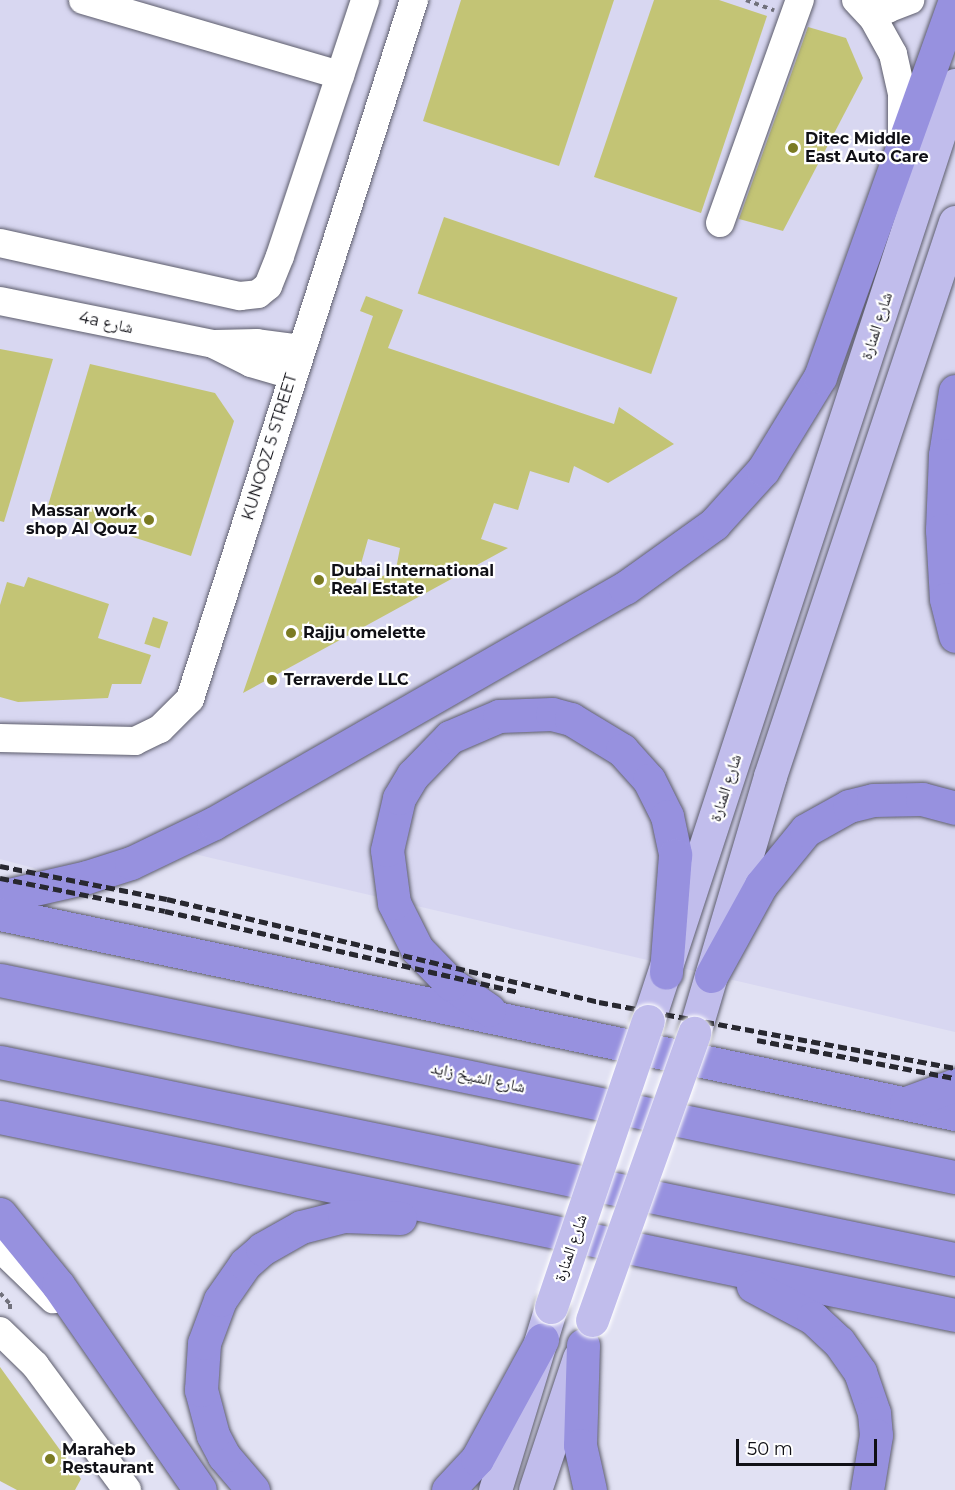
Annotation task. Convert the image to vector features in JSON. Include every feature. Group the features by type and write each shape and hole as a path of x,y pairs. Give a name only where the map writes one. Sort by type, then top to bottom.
{"highway":[{"path":"0,897 120,866 214,823 625,588 700,535 763,470 803,409 833,343 955,0"},
{"path":"955,391 945,455 942,530 946,599 955,636"},
{"path":"506,1021 451,984 417,949 394,903 387,850 399,798 412,775 450,737 499,716 534,713 571,719 607,738 649,780 667,816 675,855 666,973"},
{"path":"711,976 761,885 806,830 849,806 873,800 922,799 955,808"},
{"path":"0,914 955,1114"},
{"name":"شارع الشيخ زايد","path":"0,980 955,1177"},
{"path":"0,1062 955,1259"},
{"path":"905,1103 955,1085"},
{"path":"0,1117 477,1218 955,1315"},
{"path":"0,1214 36,1255 200,1490"},
{"path":"253,1490 224,1456 206,1413 201,1390 204,1343 210,1321 238,1272 281,1236 322,1220 366,1215 440,1220 477,1218"},
{"path":"705,1264 798,1308 827,1330 850,1357 860,1372 874,1413 875,1457 867,1490"},
{"path":"588,1333 580,1445 590,1490"},
{"path":"448,1490 477,1459 542,1340"}],"main road":[{"name":"شارع المنارة","path":"495,1490 551,1307 666,973 955,85"},
{"path":"535,1490 694,1033 770,776 955,222"}],"street":[{"path":"83,0 340,75"},
{"path":"0,243 240,296 258,294 268,286 280,256 365,0"},
{"name":"KUNOOZ 5 STREET","path":"0,738 121,743 148,736 182,711 196,687 297,362 414,0"},
{"path":"720,223 800,0"},
{"path":"858,1 887,9 910,0"},
{"path":"858,1 884,35 899,74 903,122 900,153"},
{"name":"4a شارع","path":"0,301 213,344 251,363 297,362"},
{"path":"0,1248 40,1285 122,1380"},
{"path":"0,1331 35,1365 127,1490"}],"shaded area":[{"path":"0,0 955,0 955,1032 156,845 97,885 0,859"}],"building":[{"path":"461,0 614,0 559,166 423,121"},
{"path":"654,0 719,0 767,16 701,213 594,177"},
{"name":"Ditec Middle East Auto Care","path":"808,27 846,38 863,78 783,231 739,219"},
{"path":"444,217 678,297 651,374 418,294"},
{"path":"366,296 403,310 388,348 614,424 619,407 674,444 608,483 574,466 569,483 530,471 518,510 494,503 481,539 508,548 243,693 373,316 360,311","holes":["368,539 400,548 396,569 353,592"]},
{"path":"0,349 53,359 4,522 0,521"},
{"path":"90,364 215,393 234,421 191,556 47,509"},
{"path":"28,577 109,604 98,638 151,655 141,684 112,684 108,698 18,702 0,697 0,605 7,582 24,587"},
{"path":"153,617 168,622 160,649 144,644"},
{"path":"0,1367 81,1479 75,1490 17,1490 0,1481"}],"railway":[{"path":"0,866 167,899 599,1002 955,1068"},
{"path":"0,878 165,911 519,992"},
{"path":"757,1040 955,1078"}],"place":[{"name":"Ditec Middle East Auto Care","path":"793,148"},
{"name":"Massar work shop Al Qouz","path":"149,520"},
{"name":"Dubai International Real Estate","path":"319,580"},
{"name":"Rajju omelette","path":"291,633"},
{"name":"Terraverde LLC","path":"272,680"},
{"name":"Maraheb Restaurant","path":"50,1459"}]}
